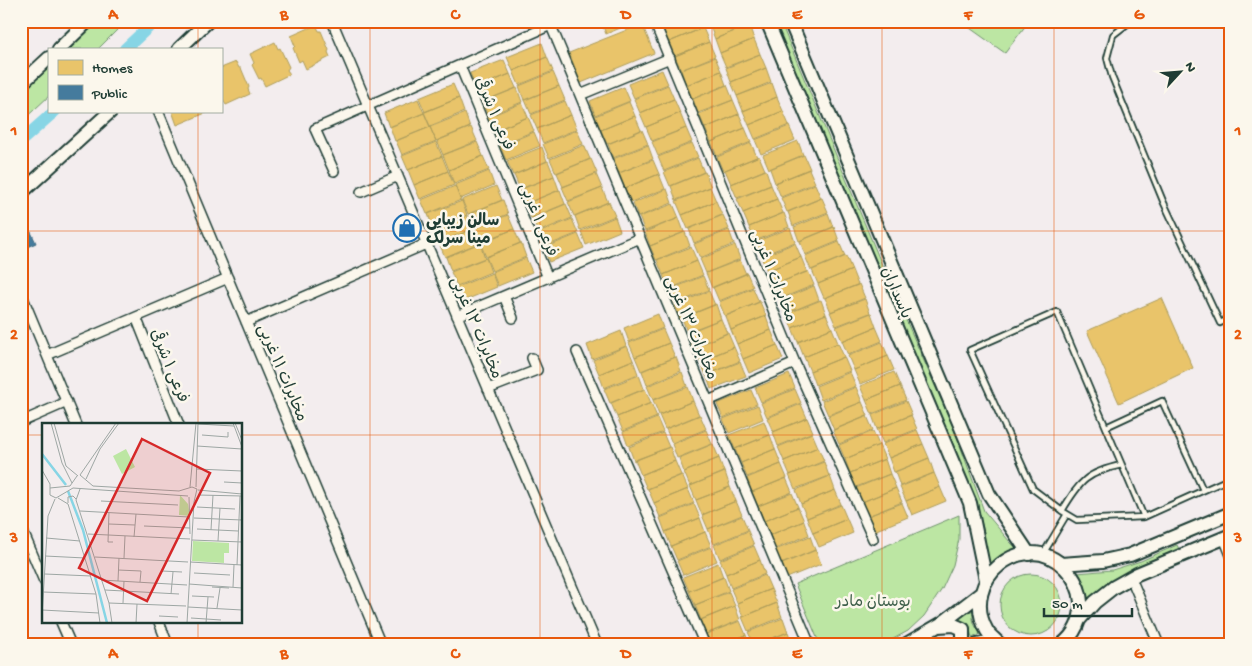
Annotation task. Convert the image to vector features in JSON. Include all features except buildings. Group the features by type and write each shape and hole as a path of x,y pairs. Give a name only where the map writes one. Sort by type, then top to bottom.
{"main road":[{"path":"60,48 88,21"},
{"path":"179,48 208,21"},
{"name":"پاسداران","path":"766,21 970,503 986,580"},
{"name":"پاسداران","path":"790,21 989,494 1029,554"},
{"path":"21,84 48,59"},
{"path":"21,193 110,112"},
{"path":"1061,564 1104,561 1130,555 1231,513"},
{"path":"1079,620 1095,602 1114,587 1227,536"},
{"path":"1000,644 988,633 982,620 980,594 986,580 1003,561 1029,554 1042,555 1061,564 1072,576 1080,595 1079,620 1065,643"},
{"path":"905,645 938,626 980,594"},
{"path":"938,626 954,625 963,629 963,640 960,645"},
{"path":"977,645 986,643 1000,644"}],"street":[{"name":"مخابرات ۱۲ غربی","path":"332,21 597,645"},
{"name":"مخابرات ۱ غربی","path":"654,21 795,363 873,539"},
{"path":"334,171 315,130 460,66 550,23"},
{"name":"مخابرات ۱۳ غربی","path":"550,23 810,645"},
{"path":"580,95 670,58"},
{"name":"فرعی ۱ شرقی","path":"460,66 504,172"},
{"name":"مخابرات ۱۱ غربی","path":"158,112 381,645"},
{"name":"فرعی ۱ غربی","path":"504,172 548,278"},
{"path":"361,192 398,176"},
{"path":"457,316 640,238"},
{"path":"246,322 426,244"},
{"path":"47,355 228,278"},
{"path":"21,293 75,423"},
{"path":"504,296 513,318"},
{"name":"فرعی ۱ شرقی","path":"136,317 177,423"},
{"path":"577,352 705,645"},
{"path":"488,389 537,370 532,358"},
{"path":"708,401 795,363"},
{"path":"21,422 67,402"},
{"path":"21,527 42,575"},
{"path":"1227,536 1231,555"},
{"path":"1131,578 1160,645"},
{"path":"62,624 71,645"},
{"path":"160,624 168,645"}],"lane":[{"path":"1130,21 1113,35 1107,58 1112,77 1163,201 1220,323 1231,318"},
{"path":"1144,517 1057,312 970,350 1033,489 1077,520 1144,517 1231,478"},
{"path":"1106,426 1162,401 1203,490"},
{"path":"1062,511 1077,485 1101,469 1122,465"},
{"path":"1042,555 1067,514"}],"green space":[{"path":"97,21 126,21 99,48 70,48"},
{"path":"769,21 780,21 887,277 954,429 984,511 1020,551 1005,555 988,565 984,532 978,510"},
{"path":"960,21 1029,21 1005,53"},
{"path":"48,69 48,97 21,122 21,94"},
{"name":"بوستان مادر","path":"959,515 959,539 953,565 942,589 924,616 908,631 882,645 820,645 795,584"},
{"path":"1177,545 1180,551 1122,575 1103,587 1088,600 1085,586 1077,573 1112,570 1141,561"},
{"path":"1025,574 1037,574 1053,583 1060,593 1062,605 1060,617 1053,627 1037,636 1025,636 1014,631 1005,622 1000,611 1000,599 1005,588 1014,579"},
{"path":"973,610 974,623 981,634 972,638 966,624 955,621"}],"waterway":[{"path":"126,48 155,21"},
{"path":"21,141 54,112"}],"place":[{"name":"سالن زیبایی مینا سرلک","path":"407,228"}]}
